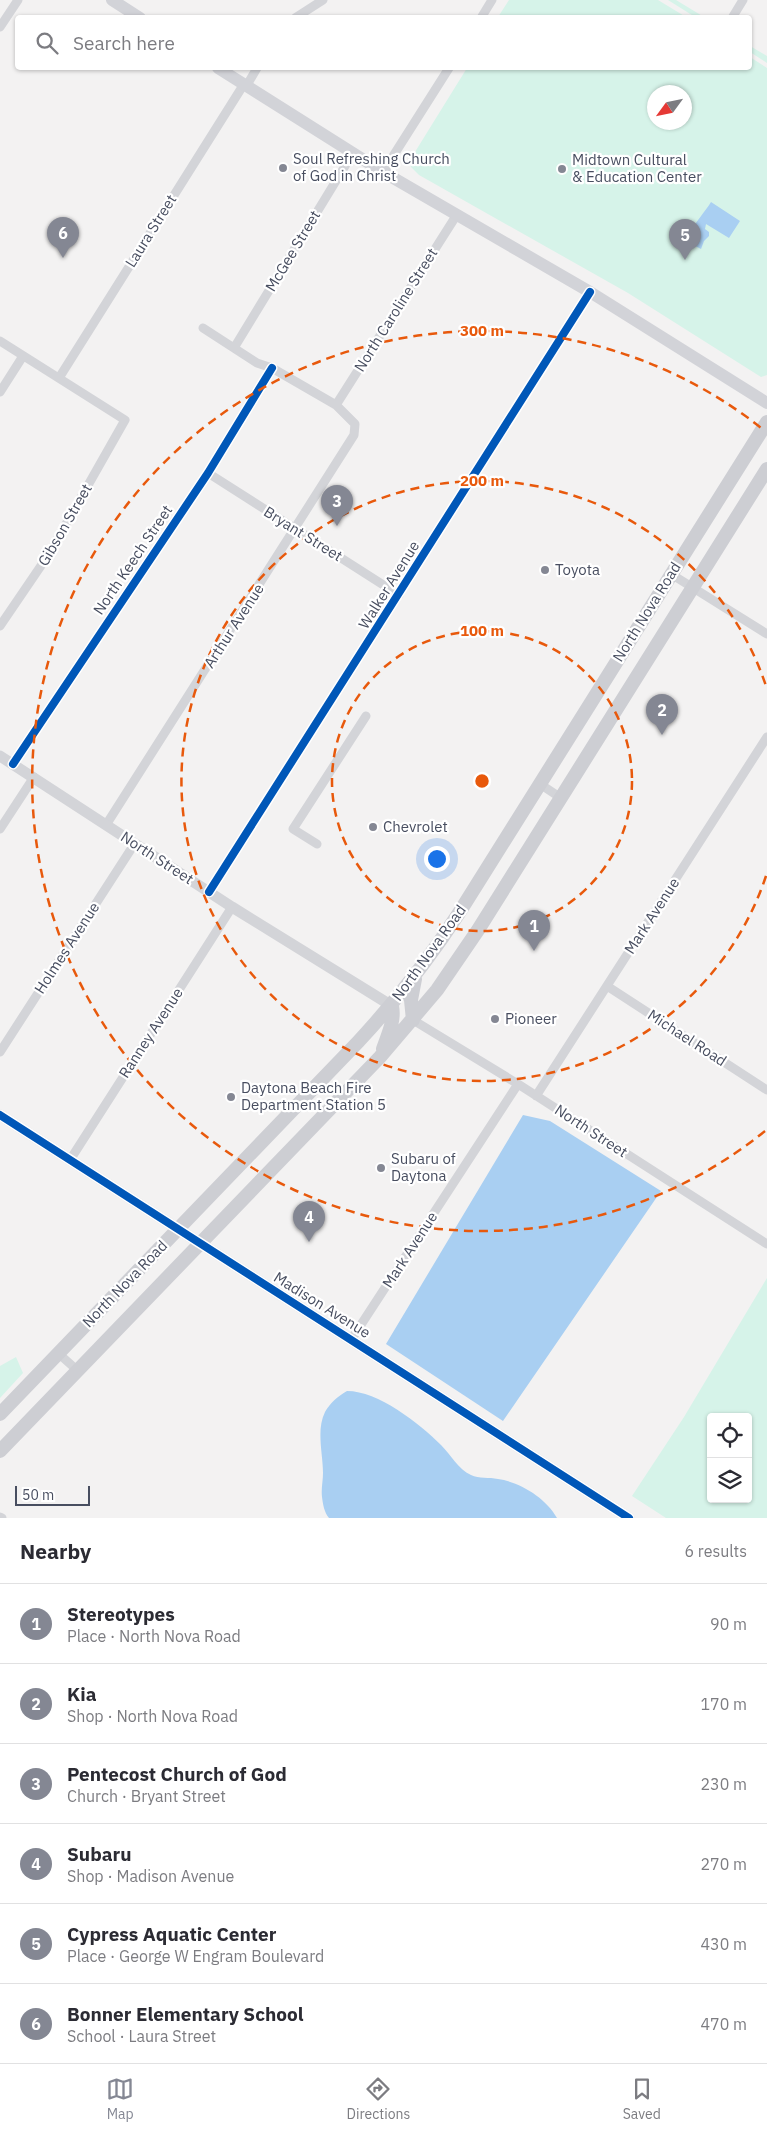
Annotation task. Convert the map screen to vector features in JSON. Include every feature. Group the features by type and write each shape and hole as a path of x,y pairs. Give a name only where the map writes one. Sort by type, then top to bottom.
{"main road":[{"path":"112,0 135,15"},
{"path":"221,70 383,172 590,292 767,403"},
{"name":"North Nova Road","path":"0,1414 392,1006 416,976 454,921 767,422"},
{"name":"North Nova Road","path":"0,1451 414,1020 458,961 767,469"},
{"path":"414,1020 411,1000 416,976"},
{"path":"380,1057 392,1025 392,1006"}],"street":[{"path":"0,27 18,0"},
{"path":"300,15 323,0"},
{"path":"483,15 492,0"},
{"path":"734,15 743,0"},
{"name":"Laura Street","path":"59,378 256,70"},
{"path":"383,172 448,70"},
{"name":"McGee Street","path":"234,348 353,153"},
{"name":"North Caroline Street","path":"336,405 456,216"},
{"name":"Walker Avenue","path":"209,892 590,292"},
{"path":"203,328 257,363 272,368 336,405"},
{"path":"0,341 59,378"},
{"path":"0,392 23,356"},
{"name":"North Keech Street","path":"13,764 208,473 272,368"},
{"name":"Gibson Street","path":"0,626 49,554 125,420 59,378"},
{"name":"Arthur Avenue","path":"106,825 354,435 355,424 336,405"},
{"name":"Bryant Street","path":"208,473 399,594"},
{"path":"671,574 767,634"},
{"path":"317,844 293,829 366,716"},
{"name":"Mark Avenue","path":"536,1096 767,737"},
{"name":"North Street","path":"0,756 232,907 392,1006"},
{"path":"0,829 34,777"},
{"path":"540,784 561,798"},
{"name":"Holmes Avenue","path":"0,1052 135,843"},
{"name":"Ranney Avenue","path":"70,1160 232,907"},
{"name":"Michael Road","path":"607,986 767,1090"},
{"name":"North Street","path":"414,1020 518,1084 767,1244"},
{"name":"Mark Avenue","path":"351,1340 518,1084"},
{"name":"Madison Avenue","path":"0,1115 629,1518"},
{"path":"58,1354 77,1370"}],"green space":[{"path":"509,0 658,0 683,15 499,15"},
{"path":"668,0 676,0 701,15 692,15"},
{"path":"752,47 767,56 767,63 752,53"},
{"path":"752,58 767,68 767,375 761,377 628,293 419,175 411,167 410,160 466,70 752,70"},
{"path":"767,1278 767,1518 666,1518 632,1496 684,1417"},
{"path":"16,1357 23,1373 0,1398 0,1366"}],"water":[{"path":"711,202 740,221 729,238 706,224 705,229 709,232 709,236 704,241 701,249 686,241 685,237 692,232"},
{"path":"523,1115 550,1121 661,1191 503,1421 386,1344"},
{"path":"347,1391 359,1392 385,1402 410,1418 432,1436 458,1466 466,1472 477,1477 495,1478 523,1487 546,1504 557,1518 329,1518 325,1511 322,1497 321,1426 322,1419 329,1406 337,1397"}],"cycle path":[{"path":"209,892 590,292"},
{"path":"13,764 208,473 272,368"},
{"path":"0,1115 629,1518"}],"place":[{"name":"Soul Refreshing Church of God in Christ","path":"283,168"},
{"name":"Midtown Cultural & Education Center","path":"562,169"},
{"name":"Bonner Elementary School","path":"63,258"},
{"name":"Cypress Aquatic Center","path":"685,260"},
{"name":"Pentecost Church of God","path":"337,526"},
{"name":"Toyota","path":"545,570"},
{"name":"Kia","path":"662,735"},
{"name":"Chevrolet","path":"373,827"},
{"name":"Stereotypes","path":"534,951"},
{"name":"Pioneer","path":"495,1019"},
{"name":"Daytona Beach Fire Department Station 5","path":"231,1097"},
{"name":"Subaru of Daytona","path":"381,1168"},
{"name":"Subaru","path":"309,1242"}]}
